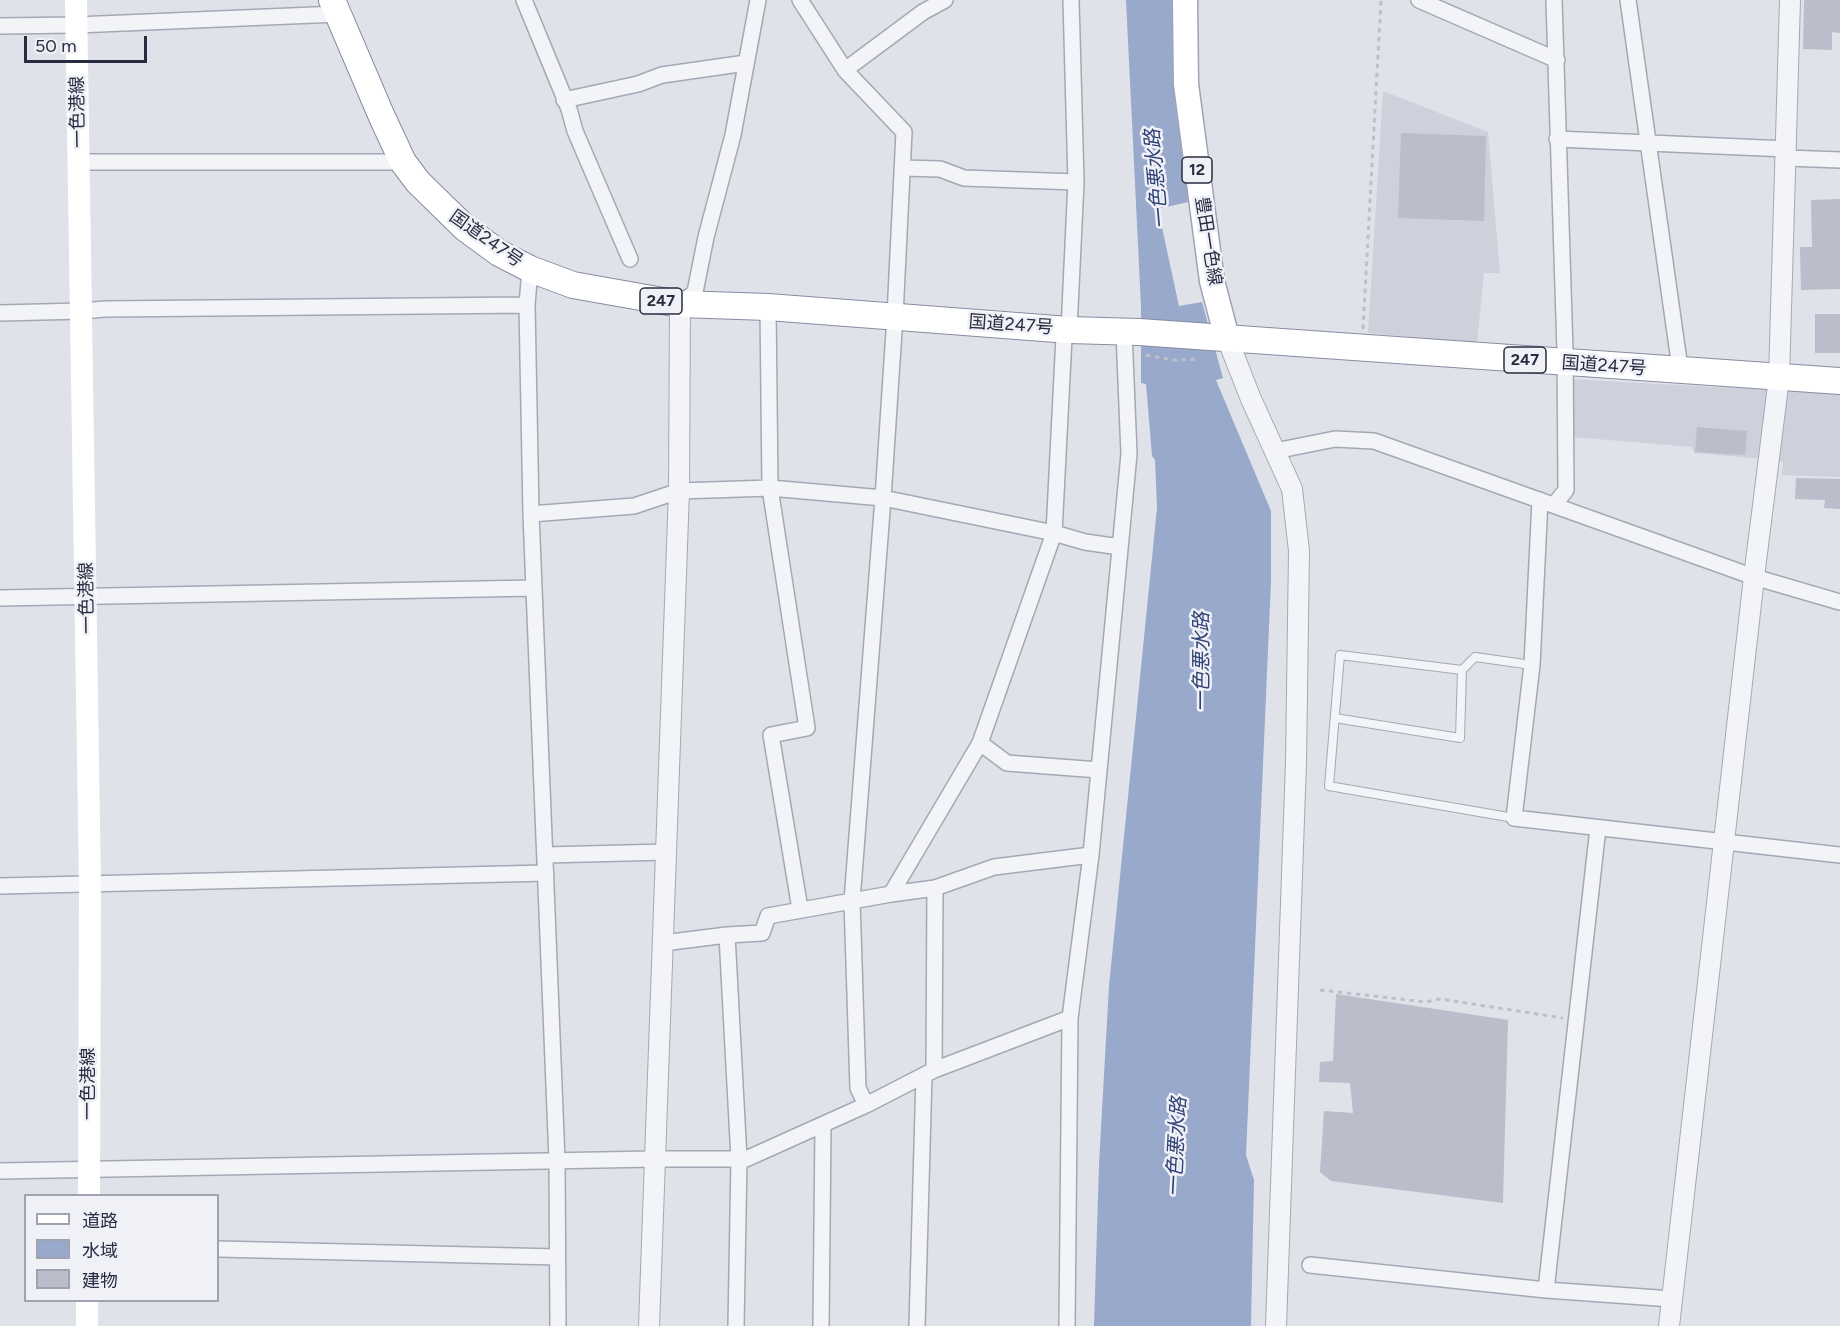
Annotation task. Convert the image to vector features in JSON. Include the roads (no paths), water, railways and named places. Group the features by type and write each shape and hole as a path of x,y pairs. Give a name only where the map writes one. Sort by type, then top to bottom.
{"highway":[{"name":"国道247号","path":"335,7 403,162 418,182 465,228 499,253 530,270 573,285 680,304 768,307 895,316 1069,330 1133,339 1840,381"}],"main road":[{"name":"一色港線","path":"75,0 87,597 90,885 89,1194"},
{"name":"豊田一色線","path":"1185,0 1188,95 1212,281 1215,344"},
{"path":"87,1302 87,1326"}],"street":[{"path":"524,0 569,109 575,131 630,259"},
{"path":"649,1326 679,491 680,304 695,292 706,237 733,135 758,0"},
{"path":"800,0 845,70 904,132 883,498 852,901 858,1088 866,1105"},
{"path":"845,70 923,12 945,0"},
{"path":"891,894 980,743 1054,533 1064,337 1069,330 1076,182 1071,0"},
{"path":"1419,0 1557,60"},
{"path":"1547,502 1566,490 1565,363 1554,0"},
{"path":"1628,0 1679,361 1678,371"},
{"path":"1669,1326 1754,577 1779,378 1790,0"},
{"path":"0,26 76,25 335,7"},
{"path":"564,100 638,84 662,75 746,63"},
{"path":"1557,139 1787,153 1840,160"},
{"path":"78,162 403,162"},
{"path":"902,168 940,169 964,178 1076,182"},
{"path":"530,270 527,305 531,514 556,1160 558,1326"},
{"path":"0,313 105,309 527,305"},
{"path":"768,307 770,488 807,728 771,735 800,909"},
{"path":"1067,1326 1070,1018 1091,855 1129,454 1133,339"},
{"path":"1215,344 1275,451 1292,489 1299,551 1296,762 1276,1326"},
{"path":"1275,451 1335,439 1374,441 1754,577 1840,602"},
{"path":"531,514 634,506 679,491 770,488 883,498 1054,533 1085,543 1120,548"},
{"path":"1547,502 1532,665 1514,818 1840,855"},
{"path":"0,598 534,588"},
{"path":"980,743 1006,763 1099,770"},
{"path":"1546,1290 1598,828"},
{"path":"545,855 666,852"},
{"path":"663,944 727,935 762,933 768,916 935,888 994,867 1091,855"},
{"path":"0,886 546,873"},
{"path":"917,1326 935,888"},
{"path":"727,935 739,1159 736,1326"},
{"path":"0,1171 556,1160 746,1159 866,1105 929,1073 1070,1018"},
{"path":"821,1326 823,1125"},
{"path":"219,1249 557,1257"},
{"path":"1310,1265 1546,1290 1672,1299"}],"lane":[{"path":"1462,670 1340,655 1329,786 1514,818"},
{"path":"1335,718 1460,738 1462,670 1475,657 1532,665"}],"water":[{"name":"一色悪水路","path":"1126,0 1173,0 1188,202 1158,209 1179,306 1202,302 1223,378 1216,380 1271,511 1271,581 1246,1155 1254,1180 1251,1326 1094,1326 1099,1164 1109,986 1157,508 1155,460 1152,456 1146,384 1141,383 1141,306"}]}
